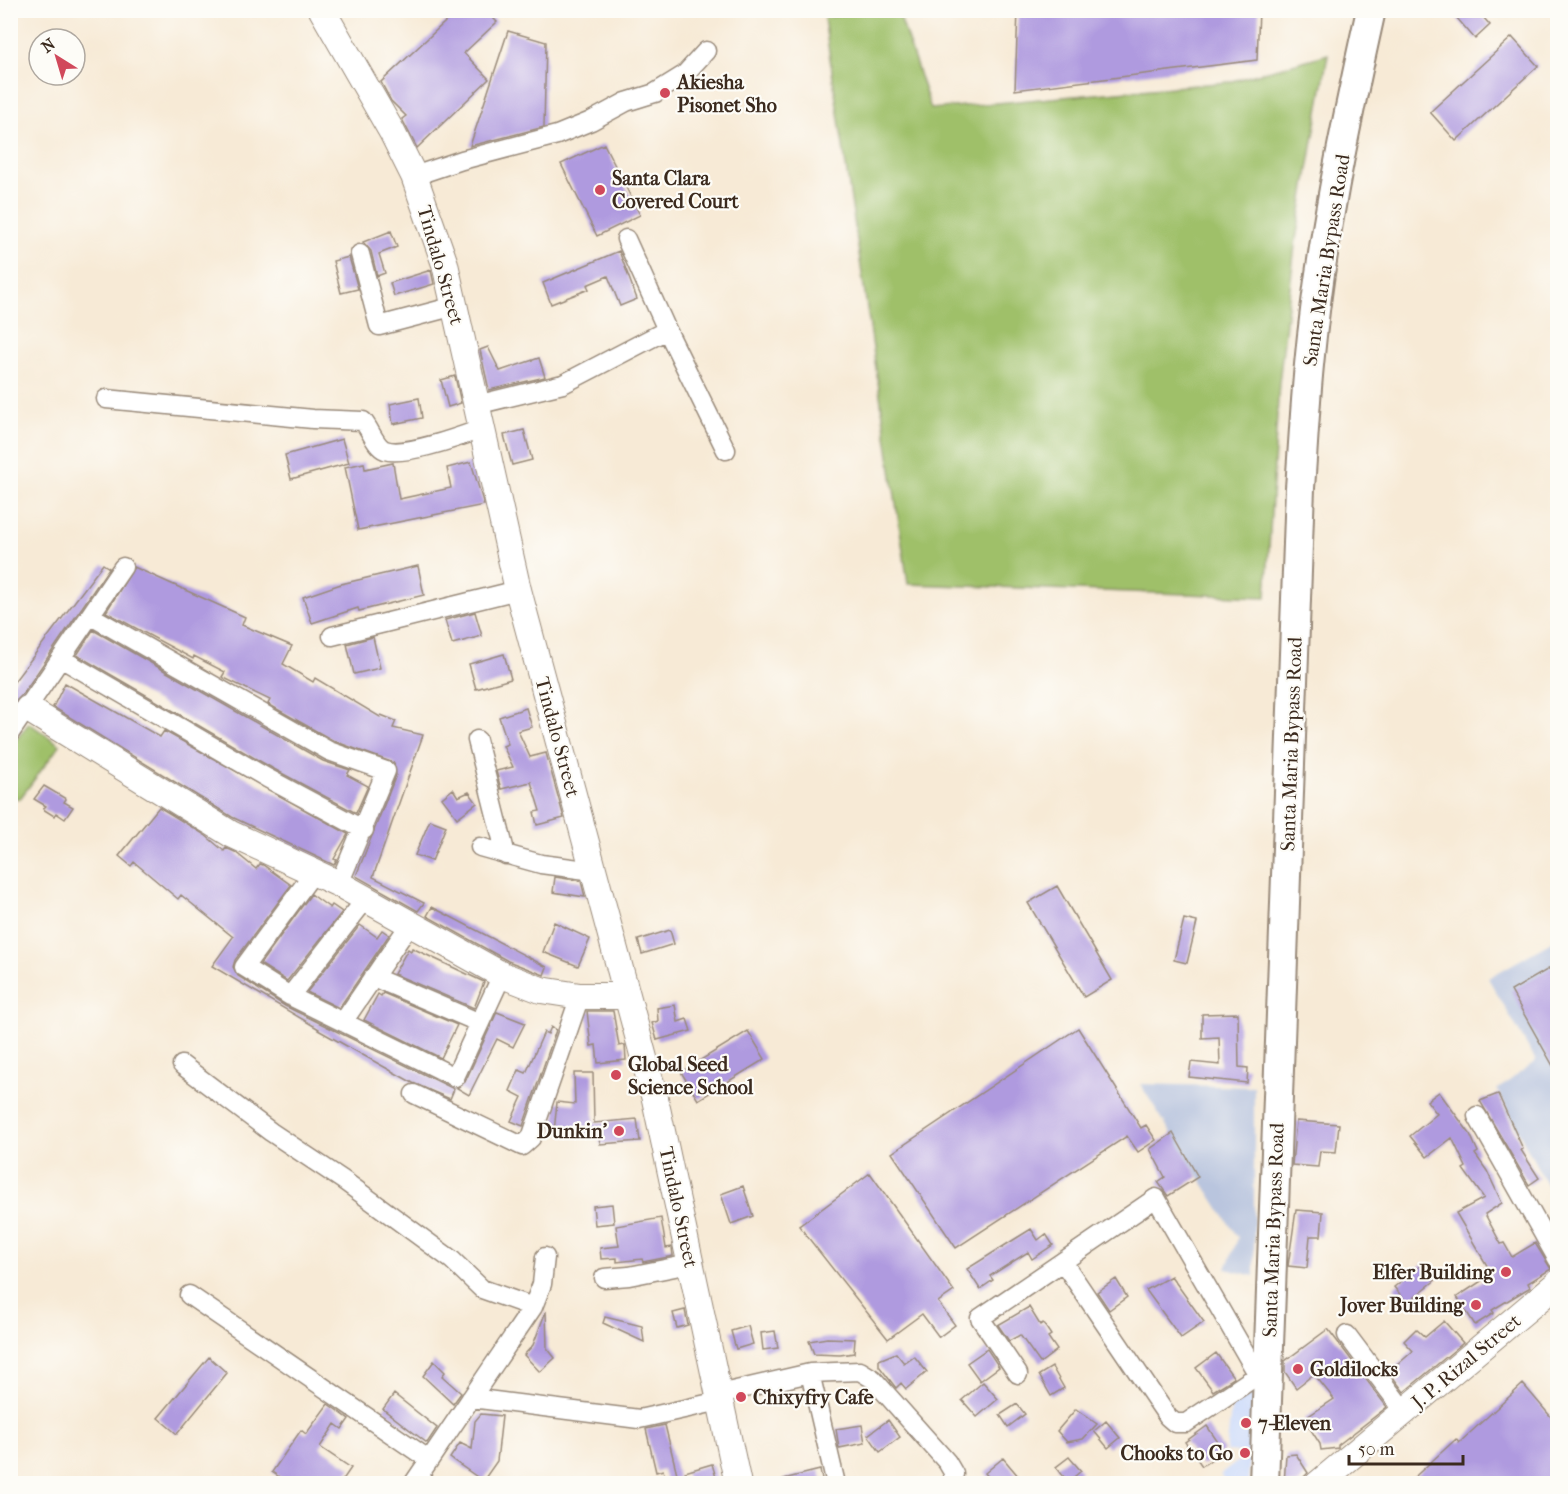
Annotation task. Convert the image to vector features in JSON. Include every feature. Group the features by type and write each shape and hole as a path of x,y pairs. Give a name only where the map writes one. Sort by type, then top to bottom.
{"main road":[{"name":"Tindalo Street","path":"322,10 392,132 414,176 445,264 518,590 655,1099 738,1484"},
{"name":"Santa Maria Bypass Road","path":"1264,1484 1262,1379 1300,488 1309,363 1348,113 1371,10"},
{"path":"28,709 231,834 339,885 502,975 541,990 580,996 626,996"},
{"name":"J. P. Rizal Street","path":"1318,1484 1557,1283"}],"street":[{"path":"414,176 462,160 557,135 582,125 626,102 655,93 684,75 706,51"},
{"path":"626,239 667,330 726,450"},
{"path":"360,254 379,326 455,306"},
{"path":"106,399 313,419 363,421 372,432 378,446 387,451 434,446 479,417 563,384 667,330"},
{"path":"10,734 123,567"},
{"path":"332,636 518,590"},
{"path":"91,616 329,750 386,771 364,830 339,885"},
{"path":"62,659 267,778 364,830"},
{"path":"477,740 506,855"},
{"path":"480,847 541,864 594,871"},
{"path":"314,872 244,967 290,996 455,1077 502,975"},
{"path":"290,996 365,900"},
{"path":"343,1022 410,924"},
{"path":"373,977 480,1023"},
{"path":"414,1094 522,1146 531,1138 580,996"},
{"path":"183,1065 271,1132 343,1180 452,1260 482,1289 532,1307"},
{"path":"1477,1116 1557,1260"},
{"path":"1018,1374 980,1318 1156,1198 1262,1379 1186,1423 1175,1423 1168,1417 1063,1262"},
{"path":"413,1484 532,1307 542,1284 545,1257"},
{"path":"604,1278 630,1276 690,1264"},
{"path":"189,1295 428,1459"},
{"path":"1347,1335 1405,1412"},
{"path":"471,1398 639,1419 810,1373 860,1371 873,1379 947,1462 954,1474 951,1484"},
{"path":"810,1373 836,1484"}],"shaded area":[{"path":"1557,939 1557,1205 1497,1090 1536,1061 1488,978"},
{"path":"1140,1084 1254,1087 1254,1276 1226,1269 1238,1238"},
{"path":"1254,1391 1248,1483 1227,1483 1220,1475 1249,1453 1226,1452 1232,1402"}],"green space":[{"path":"859,11 898,11 931,109 1229,82 1328,54 1295,245 1279,383 1266,597 908,584 824,18"},
{"path":"29,723 60,745 19,800 11,794 10,748"}],"building":[{"path":"458,10 485,10 497,22 464,53 489,79 417,148 402,119 406,116 391,101 381,82"},
{"path":"1018,10 1259,10 1257,60 1015,90"},
{"path":"1450,10 1477,10 1490,25 1475,39"},
{"path":"508,31 546,42 544,127 470,146"},
{"path":"1512,37 1538,66 1456,141 1430,112"},
{"name":"Santa Clara Covered Court","path":"604,144 640,215 597,236 561,164"},
{"path":"391,231 397,247 379,254 385,273 377,276 371,251 363,242"},
{"path":"619,251 637,299 620,306 608,276 587,285 589,289 551,304 543,283"},
{"path":"349,257 358,289 341,293 333,261"},
{"path":"431,270 434,284 394,296 390,283"},
{"path":"488,347 500,371 539,358 545,377 489,390 480,350"},
{"path":"455,376 461,403 448,407 441,380"},
{"path":"419,398 422,418 393,424 390,404"},
{"path":"524,430 532,460 512,465 504,435"},
{"path":"342,439 349,463 291,479 285,455"},
{"path":"471,462 484,505 358,530 345,467 364,463 365,469 393,463 399,499 451,488 447,468"},
{"path":"103,564 109,568 10,712 10,687"},
{"path":"418,566 424,595 359,611 358,608 312,623 303,597 341,584"},
{"path":"134,567 245,617 242,625 292,646 283,664 313,682 315,678 380,717 381,715 396,721 393,728 423,735 373,877 424,903 418,911 356,876 396,775 394,763 334,741 268,704 270,700 222,677 225,672 194,656 193,659 106,612"},
{"path":"475,612 482,636 452,644 445,620"},
{"path":"93,630 323,761 350,770 347,775 368,786 356,813 272,768 77,655"},
{"path":"373,637 380,668 354,674 347,644"},
{"path":"504,654 511,679 476,689 469,664"},
{"path":"65,683 160,737 164,731 348,834 334,859 337,860 334,865 232,817 53,707"},
{"path":"526,708 532,727 518,731 530,757 546,753 564,818 537,825 534,812 540,811 531,782 501,789 496,771 513,767 503,746 508,744 499,717"},
{"path":"44,786 66,799 64,802 73,807 65,819 56,813 54,816 43,809 46,806 34,799"},
{"path":"453,789 458,797 469,792 477,803 457,818 442,798"},
{"path":"159,807 205,835 224,851 226,848 235,852 256,869 260,864 263,865 291,885 235,960 233,967 238,976 285,1006 454,1089 450,1099 413,1083 318,1030 212,966 233,937 181,895 178,899 134,862 131,866 119,856"},
{"path":"430,820 446,826 432,861 415,855"},
{"path":"555,877 581,881 585,897 553,892"},
{"path":"1057,886 1112,980 1084,997 1028,903"},
{"path":"311,894 330,908 332,905 342,912 287,981 260,964"},
{"path":"432,907 547,967 544,975 508,961 427,916"},
{"path":"1184,919 1197,922 1187,963 1174,960"},
{"path":"554,922 590,939 578,966 543,952"},
{"path":"360,925 377,937 382,930 389,935 339,1008 307,992"},
{"path":"670,930 674,944 642,954 638,940"},
{"path":"412,948 484,982 474,1008 394,974 408,949 411,951"},
{"path":"1557,964 1557,1073 1511,991"},
{"path":"383,993 457,1025 441,1058 364,1020 378,994 381,996"},
{"path":"675,1005 678,1022 687,1019 691,1031 657,1040 652,1023 658,1021 657,1008"},
{"path":"587,1011 613,1011 619,1046 625,1045 626,1060 598,1063 596,1045 591,1046"},
{"path":"497,1012 525,1023 513,1047 497,1039 469,1095 457,1088 465,1082"},
{"path":"1238,1013 1239,1067 1248,1068 1247,1083 1189,1077 1191,1062 1220,1065 1219,1037 1202,1038 1202,1014"},
{"path":"551,1027 556,1030 523,1126 511,1121 522,1097 510,1091 519,1070 526,1073 544,1032 548,1034"},
{"path":"1078,1028 1141,1128 1146,1125 1156,1140 1138,1152 1127,1136 956,1248 892,1153"},
{"path":"748,1031 765,1059 698,1100 681,1072"},
{"path":"574,1073 593,1073 594,1123 637,1119 640,1141 600,1144 599,1136 575,1137 575,1134 554,1132 557,1102 575,1104"},
{"path":"1439,1092 1470,1134 1478,1152 1475,1154 1487,1171 1502,1203 1485,1214 1501,1244 1504,1243 1512,1257 1535,1243 1551,1269 1528,1283 1530,1287 1492,1310 1494,1313 1475,1325 1457,1297 1492,1274 1456,1213 1484,1198 1463,1169 1466,1167 1452,1138 1427,1157 1410,1136 1437,1114 1427,1101"},
{"path":"1498,1094 1523,1149 1521,1150 1539,1178 1529,1185 1480,1101"},
{"path":"1296,1121 1339,1124 1336,1152 1320,1151 1318,1167 1292,1165"},
{"path":"1173,1133 1198,1177 1168,1196 1158,1182 1165,1177 1150,1149"},
{"path":"870,1173 954,1291 938,1302 955,1325 939,1337 922,1314 888,1339 799,1226"},
{"path":"743,1186 753,1216 731,1224 721,1194"},
{"path":"612,1204 614,1223 595,1225 593,1206"},
{"path":"1296,1210 1323,1212 1321,1236 1310,1236 1307,1268 1288,1266"},
{"path":"661,1218 666,1248 672,1247 673,1256 643,1262 642,1259 617,1262 617,1258 601,1259 600,1248 619,1246 616,1226"},
{"path":"1031,1229 1038,1240 1046,1234 1053,1245 1032,1259 1028,1252 990,1276 993,1280 980,1289 967,1269"},
{"path":"1424,1263 1437,1279 1407,1303 1394,1287"},
{"path":"1171,1276 1204,1322 1181,1338 1146,1290"},
{"path":"1116,1279 1127,1297 1109,1310 1097,1292"},
{"path":"1029,1307 1040,1325 1043,1323 1051,1335 1048,1337 1057,1350 1040,1363 1020,1335 1009,1341 998,1325"},
{"path":"685,1310 688,1325 677,1328 673,1313"},
{"path":"546,1311 547,1348 555,1358 540,1372 524,1355 533,1345"},
{"path":"605,1317 642,1326 644,1342 603,1323"},
{"path":"1444,1321 1463,1343 1404,1392 1389,1372 1413,1351 1404,1341 1416,1329 1425,1337"},
{"path":"748,1326 753,1344 736,1349 731,1331"},
{"path":"1328,1329 1387,1407 1338,1445 1338,1448 1321,1450 1320,1444 1304,1419 1334,1399 1314,1374 1296,1388 1285,1372 1285,1361"},
{"path":"775,1331 778,1348 763,1350 761,1333"},
{"path":"827,1338 855,1339 854,1353 814,1354 809,1341"},
{"path":"987,1349 999,1367 980,1381 967,1363"},
{"path":"896,1353 904,1363 914,1356 927,1372 906,1389 901,1383 896,1388 879,1366 879,1360"},
{"path":"1216,1353 1234,1378 1213,1391 1196,1368"},
{"path":"209,1357 227,1373 177,1434 158,1418"},
{"path":"434,1361 445,1372 442,1376 461,1393 453,1404 423,1376"},
{"path":"1052,1367 1064,1388 1051,1396 1039,1375"},
{"path":"983,1382 998,1399 977,1417 962,1400"},
{"path":"1523,1384 1557,1424 1557,1484 1407,1484 1456,1439 1459,1443"},
{"path":"394,1394 437,1428 427,1443 383,1409"},
{"path":"328,1404 349,1419 342,1429 335,1424 320,1447 351,1468 340,1484 290,1484 272,1472 301,1430 306,1434"},
{"path":"1017,1404 1025,1414 1008,1427 1000,1415"},
{"path":"1076,1409 1097,1424 1083,1439 1067,1442 1057,1431"},
{"path":"481,1414 502,1416 497,1461 483,1481 450,1458 460,1443 472,1449 475,1421"},
{"path":"888,1420 900,1437 880,1452 868,1435"},
{"path":"1106,1421 1120,1438 1108,1448 1094,1431"},
{"path":"665,1425 678,1478 666,1481 663,1470 656,1472 646,1429"},
{"path":"862,1425 865,1443 839,1448 836,1429"},
{"path":"1207,1426 1224,1451 1202,1466 1185,1442"},
{"path":"1296,1454 1308,1473 1297,1484 1284,1484 1286,1455"},
{"path":"1069,1457 1081,1471 1068,1482 1056,1467"},
{"path":"1003,1458 1019,1477 1011,1484 994,1484 985,1473"},
{"path":"712,1464 718,1484 689,1484 685,1472"},
{"path":"820,1470 823,1484 783,1484 783,1479"}],"place":[{"name":"Akiesha Pisonet Sho","path":"665,93"},
{"name":"Santa Clara Covered Court","path":"600,190"},
{"name":"Global Seed Science School","path":"616,1075"},
{"name":"Dunkin'","path":"619,1131"},
{"name":"Elfer Building","path":"1506,1272"},
{"name":"Jover Building","path":"1476,1305"},
{"name":"Goldilocks","path":"1298,1369"},
{"name":"Chixyfry Cafe","path":"741,1397"},
{"name":"7-Eleven","path":"1246,1423"},
{"name":"Chooks to Go","path":"1245,1453"}]}
